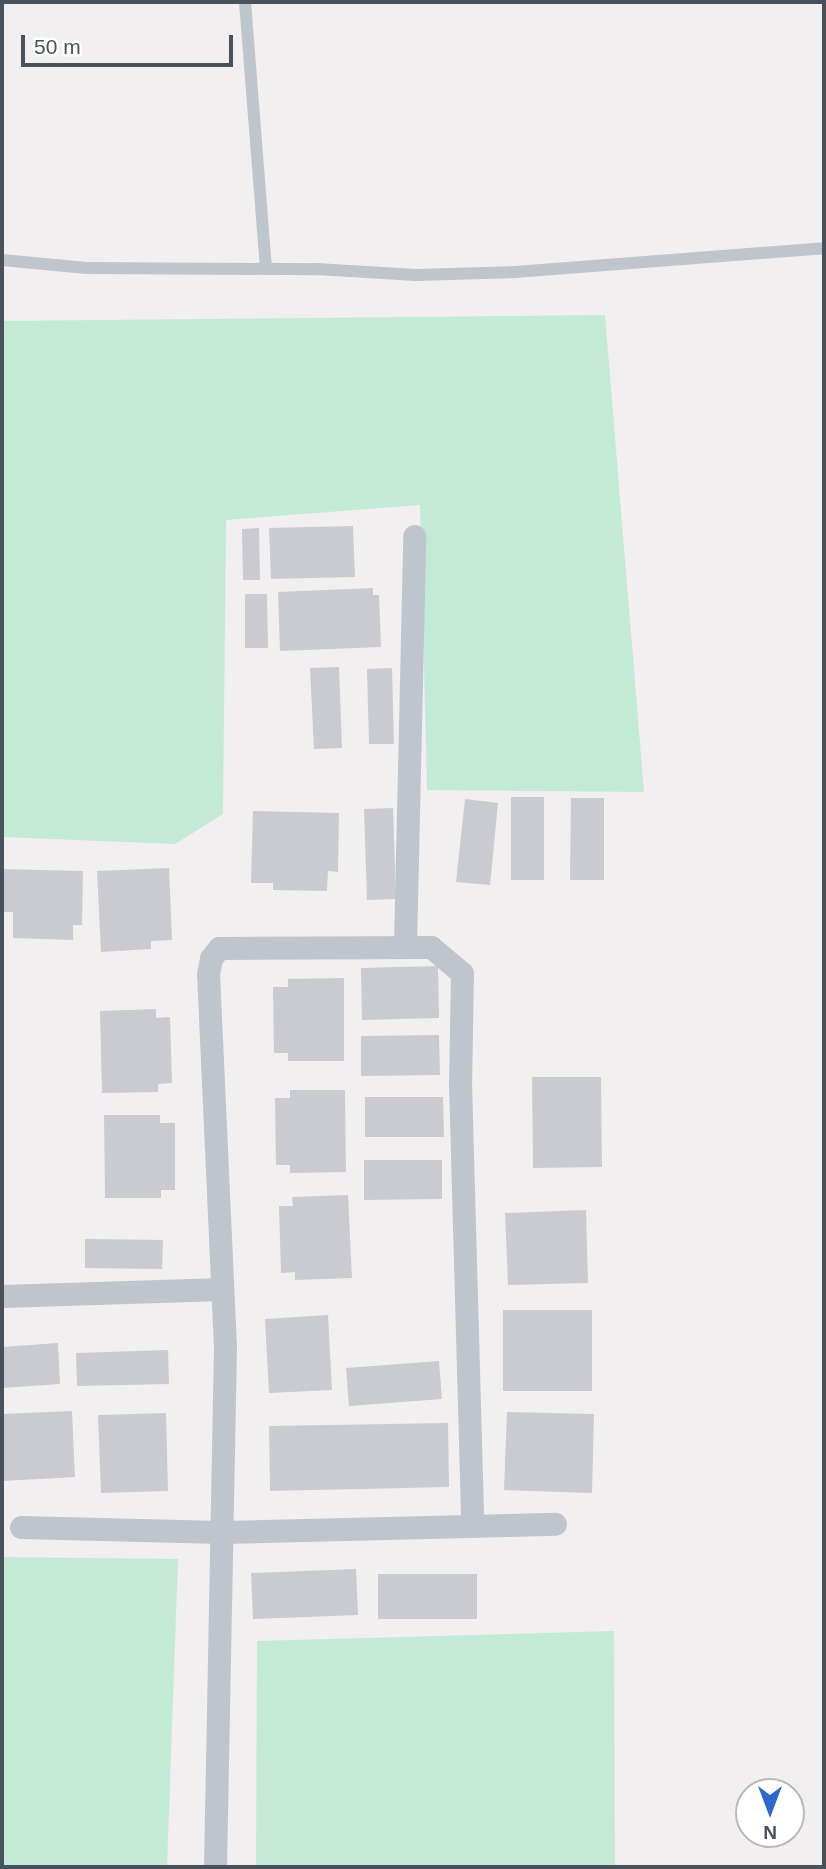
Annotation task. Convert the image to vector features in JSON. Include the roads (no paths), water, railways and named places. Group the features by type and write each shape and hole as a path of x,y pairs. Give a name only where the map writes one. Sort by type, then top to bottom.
{"street":[{"path":"405,946 414,536"},
{"path":"215,1867 225,1347 208,974 211,958 219,948 432,947 462,973 460,1083 472,1526"},
{"path":"2,1296 222,1289"},
{"path":"21,1527 221,1532 555,1524"}],"lane":[{"path":"244,2 266,269"},
{"path":"2,260 87,268 266,269 416,275 515,272 824,248"}]}
